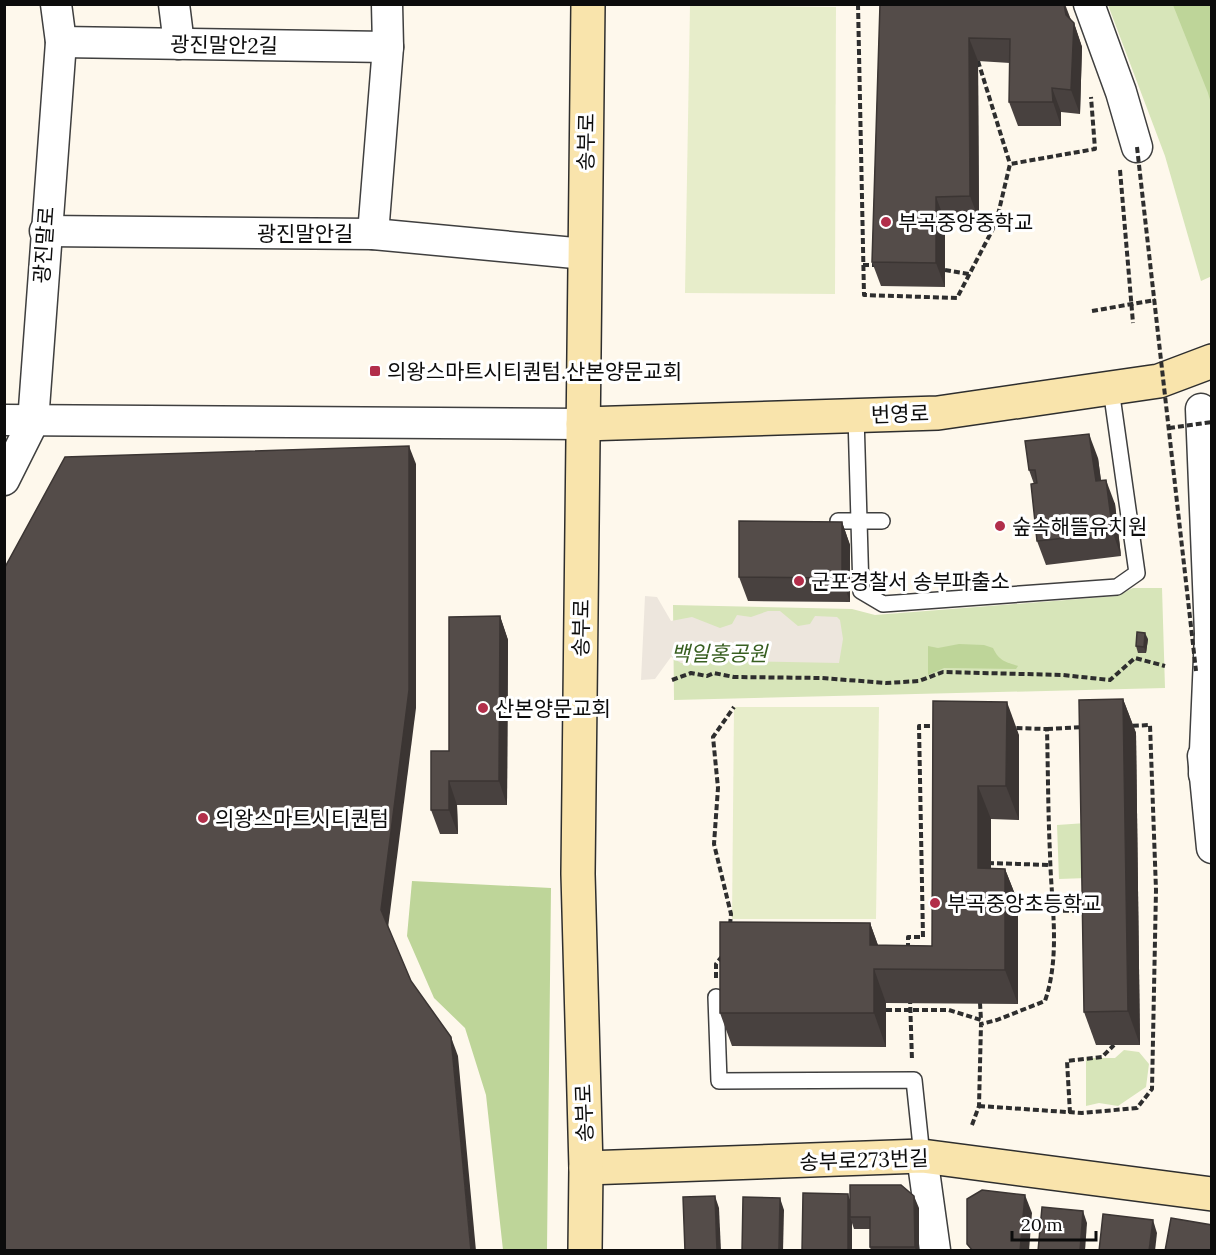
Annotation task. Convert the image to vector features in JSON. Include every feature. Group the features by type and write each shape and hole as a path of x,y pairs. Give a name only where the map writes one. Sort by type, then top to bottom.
{"street":[{"name":"광진말로","path":"4,480 19,421 45,231 61,42 56,4"},
{"path":"174,4 179,44"},
{"name":"광진말안길","path":"45,231 372,234 388,47 387,4"},
{"name":"송부로","path":"585,1251 586,1168 578,874 588,4"},
{"path":"1089,4 1118,82 1128,155"},
{"name":"광진말안2길","path":"61,42 388,47"},
{"path":"372,234 585,254"},
{"name":"번영로","path":"583,424 938,413 1159,381 1212,361"},
{"path":"1204,774 1210,634 1206,416"},
{"path":"19,421 583,424"},
{"path":"1196,671 1212,848"},
{"path":"922,1155 935,1251"},
{"name":"송부로273번길","path":"586,1168 922,1155 1212,1194"}],"lane":[{"path":"856,416 861,591 883,604 1117,587 1137,573 1111,389"},
{"path":"838,521 882,521"},
{"path":"716,997 719,1081 913,1081 922,1155"}],"path":[{"path":"858,4 864,295 957,298 996,223 1010,164 978,62"},
{"path":"1010,164 1095,149 1090,109 1091,88"},
{"path":"1128,155 1155,300 1196,671"},
{"path":"1128,155 1133,323"},
{"path":"863,265 882,265"},
{"path":"945,270 969,274"},
{"path":"1092,311 1155,300"},
{"path":"1169,428 1206,416"},
{"path":"672,680 691,673 734,677 767,676 886,682 919,681 943,672 1030,677 1063,675 1110,680 1135,658 1165,666"},
{"path":"730,934 731,914 714,844 718,788 712,737 734,707"},
{"path":"979,1106 1070,1113 1137,1108 1152,1089 1156,890 1150,725 1128,726"},
{"path":"908,958 908,937 924,937 919,726 942,726"},
{"path":"1001,728 1093,727"},
{"path":"886,1010 949,1010 981,1022 997,1020 1045,1001 1051,984 1054,910 1050,865 1047,729"},
{"path":"981,863 1050,865"},
{"path":"1017,910 1094,911"},
{"path":"716,997 716,964 730,946"},
{"path":"896,948 908,948"},
{"path":"909,991 913,1081"},
{"path":"972,1125 979,1106 980,1003"},
{"path":"1070,1113 1067,1061 1102,1057 1113,1045"}],"green space":[{"path":"690,5 836,7 835,294 685,293"},
{"path":"1108,5 1211,5 1212,276 1201,281 1165,156"},
{"path":"1173,5 1211,5 1211,103 1208,93"},
{"name":"백일홍공원","path":"1133,588 1162,588 1165,688 674,700 673,605 852,609 875,615 1117,596"},
{"path":"959,644 984,645 993,648 1000,658 1018,666 1016,669 944,668 928,675 928,646 938,648"},
{"path":"734,707 879,707 876,919 732,919"},
{"path":"1086,823 1087,878 1059,879 1057,825"},
{"path":"412,881 551,888 547,1250 503,1250 486,1095 465,1028 434,998 407,936"},
{"path":"1124,1050 1139,1052 1149,1064 1146,1087 1118,1106 1099,1103 1086,1106 1086,1058 1115,1058"}],"shaded area":[{"path":"645,596 657,597 671,621 692,617 720,628 732,624 737,615 751,617 768,611 780,611 798,626 810,624 815,616 837,617 840,620 843,639 839,663 742,661 711,655 693,663 681,663 671,657 655,679 641,680"}],"building":[{"path":"880,4 1064,4 1066,15 1074,23 1071,90 1052,88 1053,102 1009,102 1010,39 969,38 970,196 936,197 936,263 872,262"},
{"path":"1089,434 1096,481 1106,480 1113,533 1037,541 1031,484 1037,483 1035,470 1029,470 1025,441"},
{"name":"의왕스마트시티퀀텀","path":"409,446 409,690 381,910 411,981 451,1037 471,1251 4,1251 4,569 65,457"},
{"path":"739,521 842,522 842,578 739,577"},
{"name":"산본양문교회","path":"500,616 499,781 449,781 449,810 431,810 431,751 449,751 449,617"},
{"path":"1137,632 1145,633 1144,647 1136,646"},
{"path":"1123,699 1128,1011 1084,1012 1079,700"},
{"path":"933,701 1007,702 1006,786 978,786 978,868 1005,869 1005,970 874,969 874,1013 720,1013 720,922 870,923 870,945 932,946"},
{"path":"850,1185 901,1185 914,1196 915,1247 870,1247 870,1217 850,1217"},
{"path":"982,1190 1025,1195 1020,1251 973,1251 967,1244 967,1199"},
{"path":"803,1193 848,1194 848,1251 802,1251"},
{"path":"715,1196 717,1251 685,1251 683,1197"},
{"path":"743,1197 780,1198 779,1251 742,1251"},
{"path":"1042,1207 1083,1211 1080,1251 1038,1251"},
{"path":"1103,1214 1153,1220 1149,1251 1099,1251"},
{"path":"1171,1218 1212,1225 1212,1251 1165,1251"}],"place":[{"name":"부곡중앙중학교","path":"886,222"},
{"name":"의왕스마트시티퀀텀.산본양문교회","path":"375,371"},
{"name":"숲속해뜰유치원","path":"1000,526"},
{"name":"군포경찰서 송부파출소","path":"799,581"},
{"name":"산본양문교회","path":"483,708"},
{"name":"의왕스마트시티퀀텀","path":"203,818"},
{"name":"부곡중앙초등학교","path":"935,903"}]}
